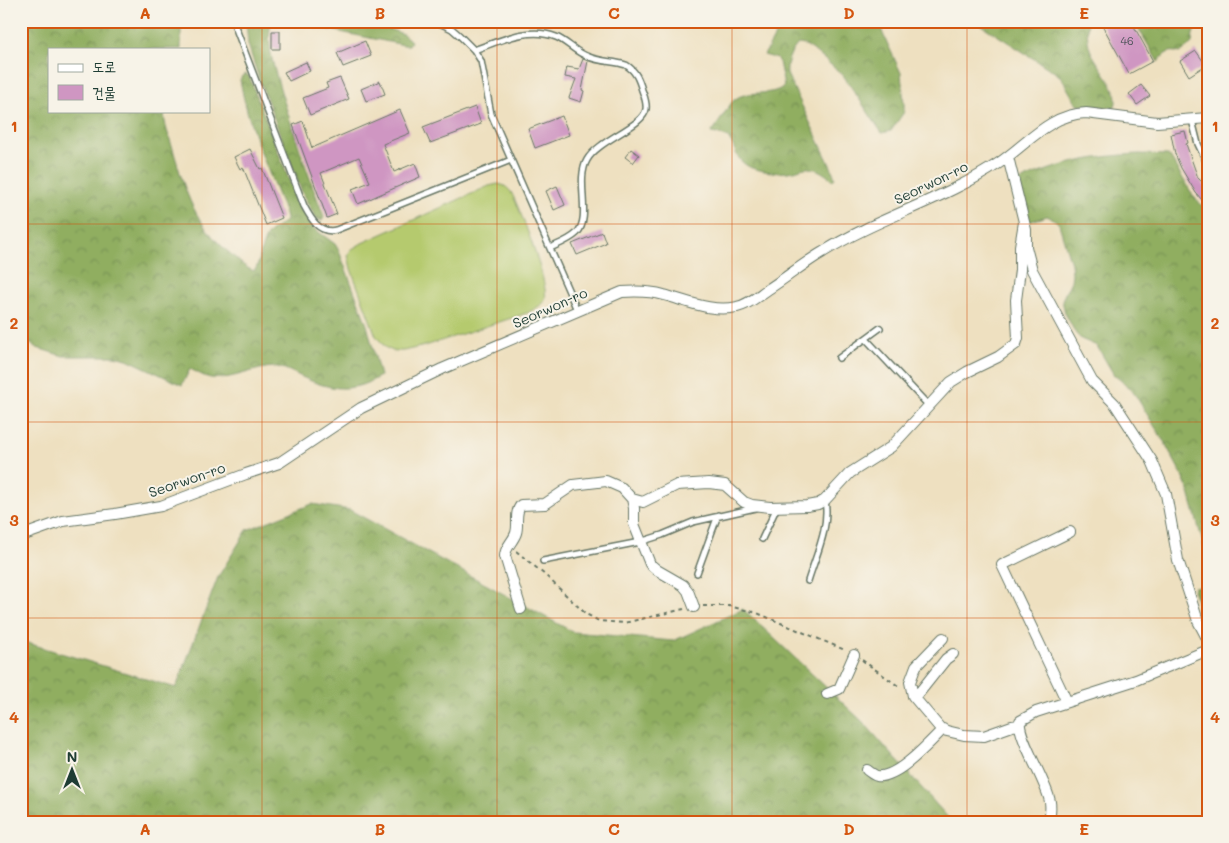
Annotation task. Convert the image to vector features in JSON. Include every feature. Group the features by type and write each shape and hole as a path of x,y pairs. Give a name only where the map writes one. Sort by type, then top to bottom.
{"street":[{"name":"Seorwon-ro","path":"21,536 63,520 161,506 279,463 361,408 442,369 622,292 638,290 663,294 716,309 739,307 756,298 841,241 947,192 1008,157 1053,122 1063,117 1075,113 1157,122 1192,119"},
{"path":"1192,119 1208,118"},
{"path":"1008,157 1024,222 1026,247 1032,270 1092,381 1115,404 1152,461 1166,494 1178,560 1198,621 1208,640"},
{"path":"632,499 643,502 677,485 718,483 725,485 744,502 752,505 777,507 807,506 818,504 825,500 850,473 891,447 951,382 967,372 998,358 1016,344 1018,338 1016,300 1020,270 1020,246 1024,222"},
{"path":"521,609 505,556 505,552 517,531 517,512 519,506 548,503 573,485 606,481 622,488 632,499 634,524 650,564 683,585 688,591 694,607"},
{"path":"1067,702 1002,565 1070,532"},
{"path":"943,638 912,672 910,687 915,698 943,729 964,735 984,736 1019,725"},
{"path":"1049,822 1050,802 1023,738 1019,725 1020,721 1036,712 1136,680 1208,650"},
{"path":"915,698 946,659 953,654"},
{"path":"827,694 838,689 854,655"},
{"path":"867,770 876,776 883,776 905,765 943,729"}],"lane":[{"path":"233,21 304,206 314,223 321,229 329,232 349,226 511,160"},
{"path":"435,21 452,29 474,50 483,70 486,94 492,114 577,310"},
{"path":"474,50 523,34 536,32 565,42 588,57 626,65 632,69 639,81 646,101 644,116 604,143 588,157 582,174 583,215 580,230 575,235 550,248"},
{"path":"1192,119 1198,144 1208,165"},
{"path":"839,358 880,328"},
{"path":"866,339 929,406"},
{"path":"808,581 826,522 825,500"},
{"path":"543,560 640,542 693,522 762,506"},
{"path":"762,539 777,507"},
{"path":"697,574 718,515"}],"path":[{"path":"509,544 586,614 600,621 624,623 694,607 729,606 757,613 848,651 915,698"}],"green space":[{"path":"21,21 181,21 181,48 48,48 48,112 164,112 167,130 182,180 200,220 219,243 242,264 254,271 266,237 271,231 286,221 286,217 248,115 240,80 245,74 249,76 299,206 313,228 335,244 339,251 367,325 380,376 360,386 340,388 311,381 278,367 259,369 227,378 206,377 190,369 182,385 127,359 114,356 63,356 37,348 21,338"},
{"path":"246,21 276,21 270,27 269,36 273,62 292,126 324,217 322,221 316,218 303,195 257,73 248,44"},
{"path":"286,21 366,21 403,34 411,41 409,45 404,45"},
{"path":"774,21 884,21 881,28 901,73 904,104 904,112 891,131 882,133 843,75 812,49 798,44 789,58 787,74 831,167 835,178 833,180 812,168 778,172 752,168 741,161 729,140 723,135 711,133 734,100 740,96 773,92 784,86 779,62 775,58 764,55 775,36"},
{"path":"975,21 1088,21 1090,49 1112,86 1116,101 1114,108 1077,105 1061,77"},
{"path":"1134,21 1199,21 1193,34 1192,43 1180,53 1167,53 1158,62"},
{"path":"1139,154 1167,155 1170,157 1194,197 1208,212 1208,561 1188,489 1166,445 1130,388 1114,375 1097,346 1081,339 1076,334 1065,313 1062,300 1071,281 1072,274 1071,264 1059,224 1047,216 1029,222 1018,182 1062,165 1092,159"},
{"path":"498,184 505,186 511,192 527,229 543,279 545,299 543,302 537,308 527,313 425,346 403,351 393,351 386,348 376,336 351,269 348,255 352,249 489,186"},
{"path":"312,504 350,510 573,632 673,641 743,609 864,723 952,822 21,822 21,641 176,688 218,577 247,530"},
{"path":"1208,585 1208,628 1193,590 1194,587"}],"building":[{"path":"1100,21 1131,21 1153,61 1129,74"},
{"path":"272,31 280,31 280,49 272,49"},
{"path":"365,41 371,56 343,67 337,53"},
{"path":"1196,51 1206,65 1189,76 1180,61"},
{"path":"583,59 588,61 581,102 569,98 576,79 565,77 567,67 579,69"},
{"path":"306,62 310,71 289,81 284,72"},
{"path":"340,78 349,99 310,115 303,98 328,88 326,83"},
{"path":"380,81 385,94 366,101 361,89"},
{"path":"1141,85 1150,96 1137,105 1129,94"},
{"path":"475,107 481,124 430,143 423,127"},
{"path":"400,110 410,133 383,144 394,172 415,163 420,177 358,204 352,189 370,182 359,157 321,173 337,214 327,218 293,125 303,121 312,148"},
{"path":"562,116 569,135 535,148 528,129"},
{"path":"1185,131 1188,143 1186,144 1198,178 1208,188 1208,207 1196,193 1175,154 1171,134"},
{"path":"250,149 260,169 262,168 282,218 266,225 243,167 240,169 234,157"},
{"path":"631,149 639,155 633,163 625,157"},
{"path":"557,186 565,205 554,210 546,191"},
{"path":"602,232 606,243 577,255 572,244"}]}
